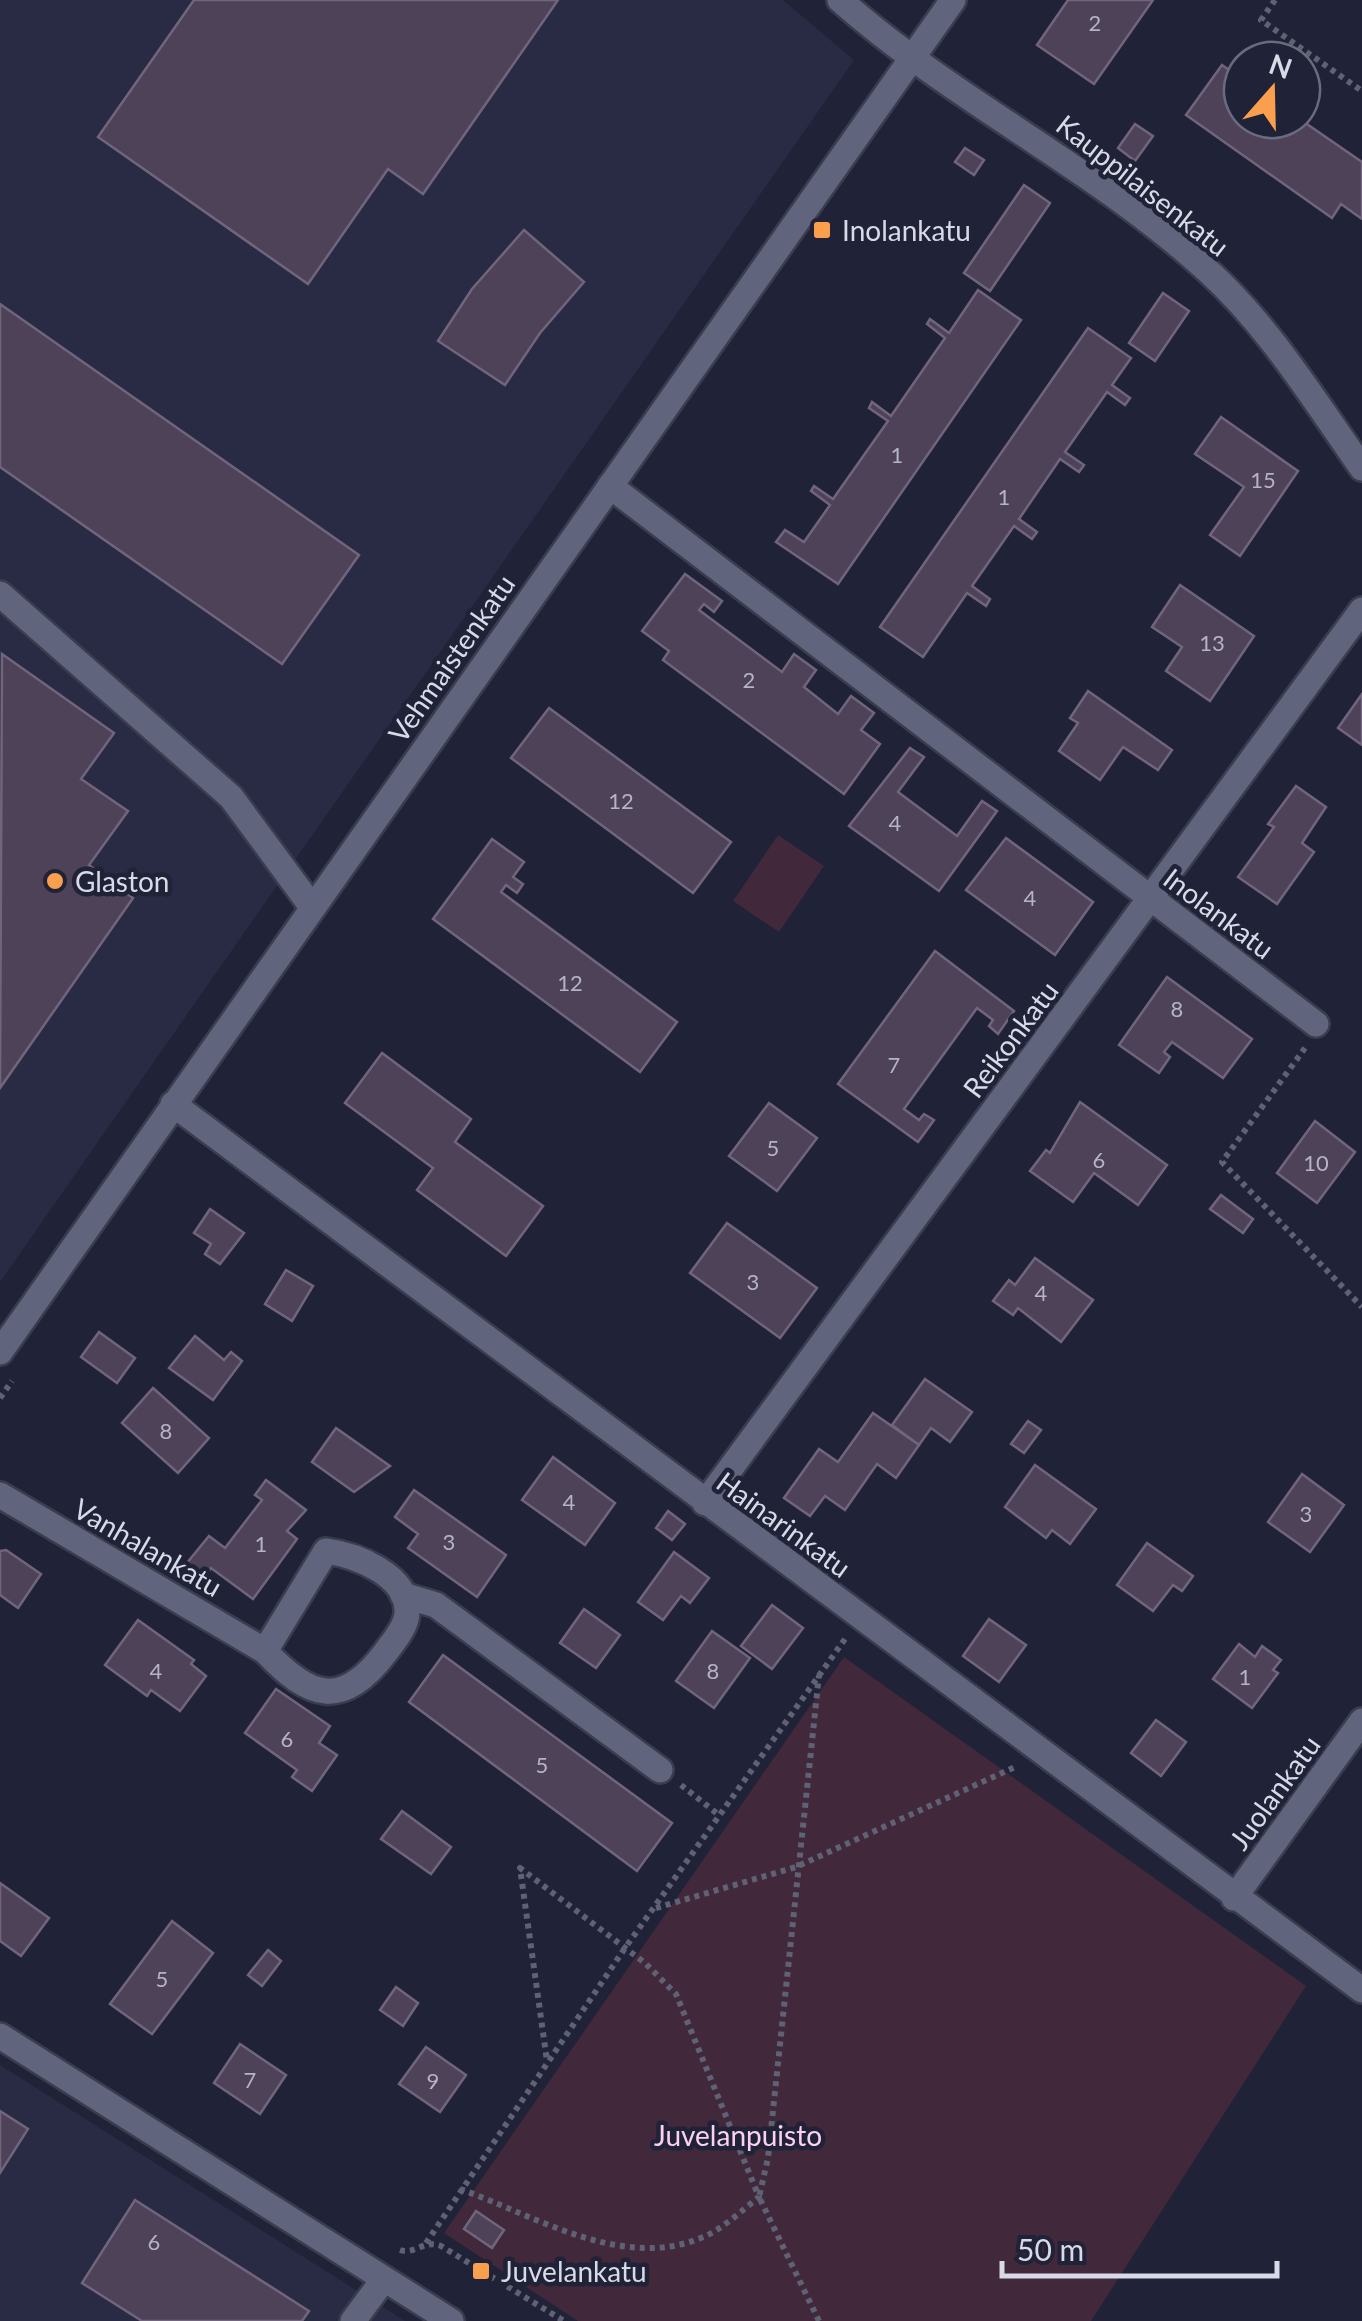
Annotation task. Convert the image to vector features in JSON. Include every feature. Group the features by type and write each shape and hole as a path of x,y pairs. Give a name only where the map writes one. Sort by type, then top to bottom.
{"street":[{"name":"Kauppilaisenkatu","path":"840,0 912,58 1130,207 1209,272 1258,324 1362,468"},
{"name":"Vehmaistenkatu","path":"0,1352 952,0"},
{"name":"Inolankatu","path":"610,486 1316,1024"},
{"path":"0,594 231,797 312,907"},
{"name":"Reikonkatu","path":"704,1502 1362,610"},
{"name":"Hainarinkatu","path":"173,1104 1362,1990"},
{"name":"Vanhalankatu","path":"0,1495 265,1651 293,1681 338,1691 359,1684 400,1632 408,1614 403,1595"},
{"path":"265,1651 326,1551 370,1563 403,1595 436,1605 660,1770"},
{"name":"Juolankatu","path":"1234,1898 1362,1721"},
{"path":"0,2036 451,2321"},
{"path":"354,2321 384,2279"}],"path":[{"path":"1274,0 1261,20 1362,91"},
{"path":"1316,1024 1300,1060 1222,1162 1362,1307"},
{"path":"392,2246 407,2252 426,2243 624,1948 861,1618"},
{"path":"460,2190 566,2233 650,2248 703,2237 760,2197 767,2171 796,1866 820,1674"},
{"path":"654,1908 682,1904 796,1866 1044,1754"},
{"path":"660,1770 719,1815"},
{"path":"547,2062 520,1868 624,1948 676,1994 760,2197 819,2321"},
{"path":"426,2243 441,2246 564,2321"}],"shaded area":[{"path":"0,0 783,0 854,60 0,1282"},
{"path":"0,2065 405,2321 0,2321"}],"green space":[{"path":"778,835 824,866 779,932 733,901"},
{"name":"Juvelanpuisto","path":"844,1657 1306,1986 1091,2321 578,2321 444,2233"}],"building":[{"path":"194,0 558,0 423,194 388,169 308,284 98,137"},
{"path":"1068,0 1153,0 1094,84 1037,45"},
{"path":"1222,65 1222,140 1322,140 1322,134 1362,162 1362,219 1341,204 1332,218 1186,115"},
{"path":"1135,124 1153,136 1135,161 1118,148"},
{"path":"965,148 984,160 974,175 955,162"},
{"path":"1024,185 1050,203 990,291 964,273"},
{"path":"524,230 584,282 540,333 505,385 438,341 472,289"},
{"path":"978,290 1021,320 838,584 776,542 785,530 804,542 830,505 811,491 814,486 833,499 888,421 869,408 872,402 891,416 945,338 927,324 930,319 949,333"},
{"path":"1163,293 1189,311 1155,361 1129,343"},
{"path":"0,304 359,555 282,664 0,467"},
{"path":"1088,328 1131,358 1112,385 1130,398 1125,405 1107,392 1065,452 1084,465 1079,472 1060,459 1019,519 1037,532 1032,539 1014,526 972,586 990,599 986,606 967,593 923,657 880,627"},
{"path":"1221,417 1298,471 1240,556 1210,535 1244,487 1195,454"},
{"path":"685,574 722,601 714,612 704,604 699,610 782,672 794,654 816,670 804,687 838,714 851,696 874,713 861,730 880,744 844,794 663,660 669,651 642,631"},
{"path":"1180,585 1254,636 1210,701 1166,671 1182,647 1152,627"},
{"name":"Glaston","path":"2,654 114,733 81,779 128,811 89,865 133,898 0,1088"},
{"path":"1088,691 1172,750 1158,770 1123,747 1100,780 1059,751 1078,723 1070,718"},
{"path":"1362,694 1362,745 1338,728"},
{"path":"549,708 731,842 693,893 511,758"},
{"path":"910,748 924,757 898,792 957,836 982,801 997,811 939,891 849,826"},
{"path":"1296,786 1326,807 1302,843 1314,852 1277,904 1238,877 1274,827 1268,824"},
{"path":"1006,838 1093,902 1055,955 966,890"},
{"path":"492,839 524,862 513,877 523,884 517,893 506,885 501,892 677,1022 640,1072 433,919"},
{"path":"935,951 1014,1011 998,1034 989,1026 993,1020 977,1008 904,1109 919,1120 924,1114 934,1120 918,1142 838,1084"},
{"path":"1167,977 1252,1039 1223,1078 1172,1042 1164,1052 1170,1057 1159,1073 1119,1045"},
{"path":"382,1053 471,1119 455,1142 543,1206 506,1256 417,1190 433,1168 345,1103"},
{"path":"1080,1102 1167,1165 1138,1205 1094,1173 1073,1202 1030,1171 1046,1150 1050,1153"},
{"path":"769,1103 817,1138 777,1191 729,1156"},
{"path":"1315,1121 1355,1152 1317,1203 1277,1173"},
{"path":"1221,1195 1253,1219 1243,1233 1210,1209"},
{"path":"210,1209 244,1233 220,1264 205,1254 211,1244 194,1233"},
{"path":"727,1223 817,1288 780,1338 690,1273"},
{"path":"1035,1258 1093,1300 1061,1342 1018,1308 1013,1315 993,1301 1009,1280 1015,1285"},
{"path":"286,1270 313,1286 292,1321 265,1304"},
{"path":"99,1332 135,1358 117,1383 81,1357"},
{"path":"195,1336 224,1360 231,1352 242,1361 213,1400 169,1368"},
{"path":"925,1379 972,1412 950,1442 931,1428 919,1445 892,1425"},
{"path":"153,1388 209,1438 178,1473 122,1423"},
{"path":"873,1413 919,1445 896,1478 877,1464 845,1510 825,1496 810,1516 784,1498 819,1449 838,1462"},
{"path":"1028,1421 1041,1430 1024,1453 1011,1444"},
{"path":"336,1428 390,1466 354,1492 312,1462"},
{"path":"553,1457 615,1503 585,1545 522,1500"},
{"path":"1035,1465 1096,1509 1070,1544 1052,1530 1046,1538 1005,1507"},
{"path":"1302,1474 1344,1505 1310,1552 1268,1522"},
{"path":"266,1480 306,1510 287,1531 297,1539 253,1599 211,1568 202,1584 182,1569 209,1536 225,1548 262,1500 255,1495"},
{"path":"414,1490 506,1555 477,1597 408,1548 418,1534 395,1517"},
{"path":"668,1511 685,1524 672,1540 656,1528"},
{"path":"1147,1543 1193,1576 1182,1591 1173,1585 1153,1611 1117,1585"},
{"path":"6,1550 41,1574 18,1608 0,1595 0,1551"},
{"path":"674,1552 709,1578 690,1603 681,1596 663,1620 638,1602"},
{"path":"772,1605 803,1628 772,1669 741,1646"},
{"path":"584,1609 620,1635 596,1668 560,1643"},
{"path":"989,1619 1026,1645 999,1682 963,1656"},
{"path":"138,1620 194,1660 191,1664 206,1676 180,1711 151,1690 147,1696 105,1665"},
{"path":"712,1631 750,1658 714,1708 676,1681"},
{"path":"1239,1644 1255,1657 1262,1646 1281,1660 1273,1670 1278,1673 1252,1708 1213,1679"},
{"path":"443,1655 672,1823 637,1871 409,1702"},
{"path":"276,1689 330,1726 319,1743 337,1755 312,1791 292,1777 297,1770 245,1733"},
{"path":"1156,1720 1186,1742 1161,1776 1131,1753"},
{"path":"402,1811 451,1847 431,1874 381,1839"},
{"path":"0,1883 49,1918 21,1956 0,1941"},
{"path":"172,1921 213,1953 152,2034 110,2004"},
{"path":"268,1950 281,1961 262,1986 248,1975"},
{"path":"396,1987 418,2003 403,2026 380,2010"},
{"path":"240,2044 286,2075 260,2114 214,2083"},
{"path":"426,2047 466,2075 440,2112 399,2084"},
{"path":"0,2111 28,2129 0,2173"},
{"path":"135,2200 309,2311 302,2321 142,2321 82,2283"},
{"path":"476,2211 504,2230 492,2248 464,2229"}],"place":[{"name":"Inolankatu","path":"822,230"},
{"name":"Glaston","path":"55,881"},
{"name":"Juvelankatu","path":"481,2271"}]}
